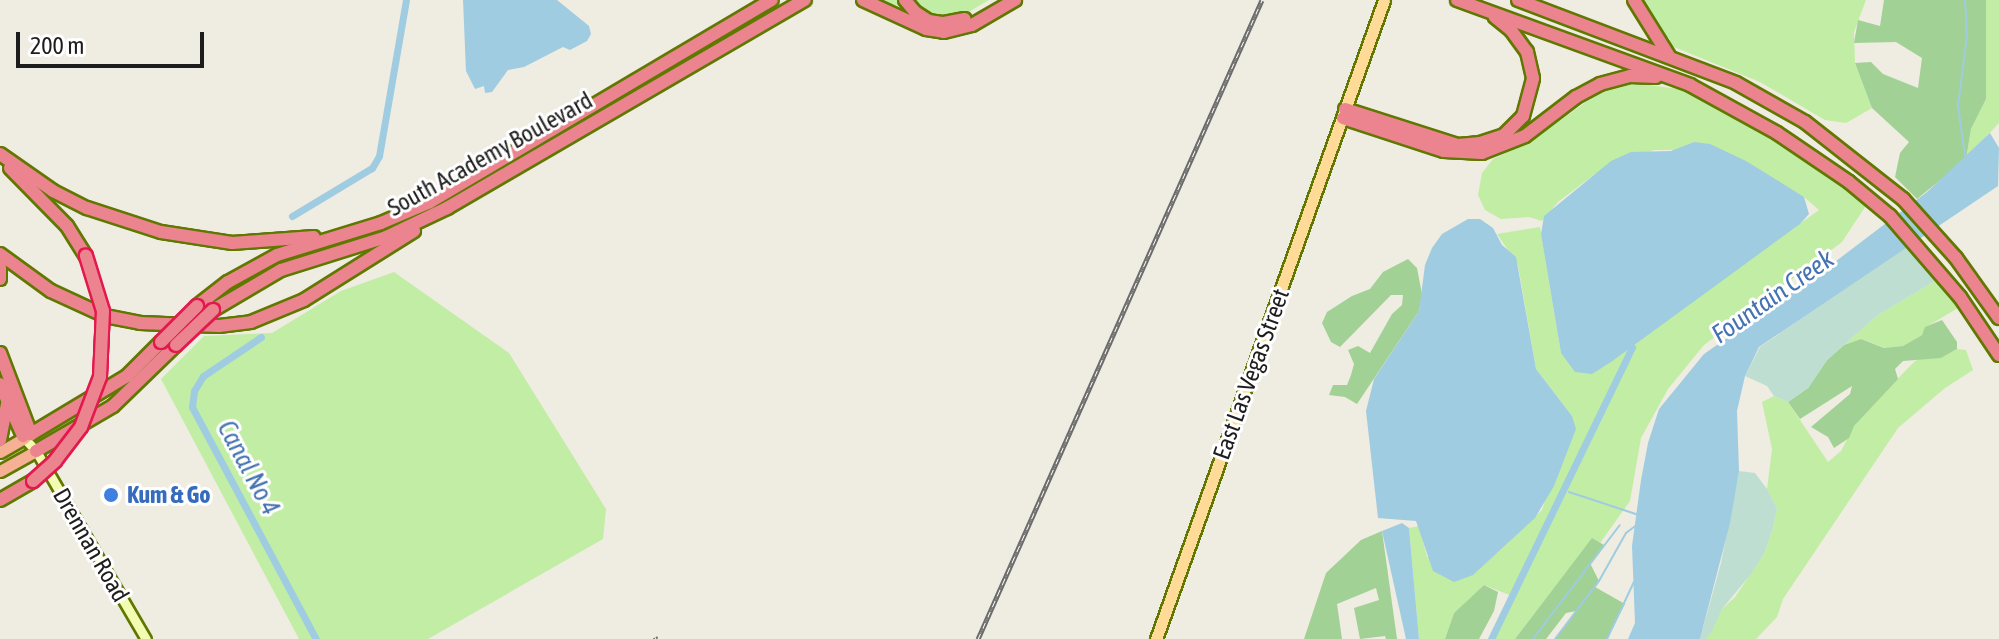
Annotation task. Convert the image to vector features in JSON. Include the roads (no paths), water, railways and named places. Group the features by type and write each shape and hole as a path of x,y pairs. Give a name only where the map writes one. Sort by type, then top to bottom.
{"highway":[{"name":"South Academy Boulevard","path":"0,452 127,376 197,306 258,265 404,215 430,202 772,0"},
{"name":"South Academy Boulevard","path":"0,471 113,406 213,310 281,270 386,237 447,208 805,0"},
{"path":"786,11 817,0"},
{"path":"863,0 926,29 944,32 972,25 1015,0"},
{"path":"905,0 921,17 944,23 961,21 999,0"},
{"path":"1457,0 1690,85 1777,133 1872,201 1908,235 1960,297 1999,355"},
{"path":"1518,0 1736,83 1805,122 1883,182 1921,218 1972,278 1999,318"},
{"path":"1634,0 1669,56"},
{"path":"1344,113 1458,145 1480,143 1504,135 1523,116 1529,104 1532,66 1519,39 1483,9"},
{"path":"1344,113 1444,151 1468,154 1510,145 1576,97 1614,79 1654,76 1690,85"},
{"path":"0,156 53,191 87,208 161,232 232,243 349,232"},
{"path":"0,156 67,226 86,256 103,311 105,332 100,377 81,427 55,461 33,481 0,500"},
{"path":"0,254 51,291 105,316 140,323 219,326 251,322 304,300 447,208"},
{"path":"0,269 0,279"},
{"path":"0,353 28,436"},
{"path":"0,384 28,436"},
{"path":"0,440 8,401"}],"main road":[{"name":"East Las Vegas Street","path":"1156,639 1384,0"},
{"name":"Drennan Road","path":"28,436 146,639"}],"water":[{"path":"463,0 557,0 589,26 591,34 587,41 570,50 563,47 524,67 508,70 492,92 485,93 484,86 475,89 466,71"},
{"path":"1990,133 1999,148 1998,186 1759,347 1745,376 1737,411 1739,471 1730,523 1700,639 1628,639 1635,623 1632,546 1648,443 1659,409 1704,354 1819,274 1927,192"},
{"path":"1694,142 1710,144 1746,161 1804,197 1809,214 1800,224 1611,362 1592,374 1575,372 1561,353 1541,234 1544,216 1611,161 1631,152 1671,151"},
{"path":"1468,219 1480,219 1493,228 1502,245 1516,257 1536,369 1572,416 1576,429 1554,486 1535,518 1473,575 1454,582 1433,571 1416,521 1378,518 1366,411 1374,379 1419,311 1425,265 1432,248 1442,234"},
{"path":"1402,523 1409,528 1419,639 1406,639 1382,531"}],"waterway":[{"name":"Canal No 4","path":"292,216 372,168 379,156 406,0"},
{"path":"1965,0 1967,34 1958,106 1965,156"},
{"name":"Canal No 4","path":"261,337 203,376 194,391 192,407 316,639"},
{"path":"1491,639 1632,347"},
{"path":"1569,492 1636,514"},
{"path":"1555,639 1599,581 1626,533 1638,524"},
{"path":"1533,639 1620,525"},
{"name":"Fountain Creek","path":"1607,639 1634,582"}],"railway":[{"path":"978,639 1262,0"}],"place":[{"name":"Kum & Go","path":"111,495"}]}
